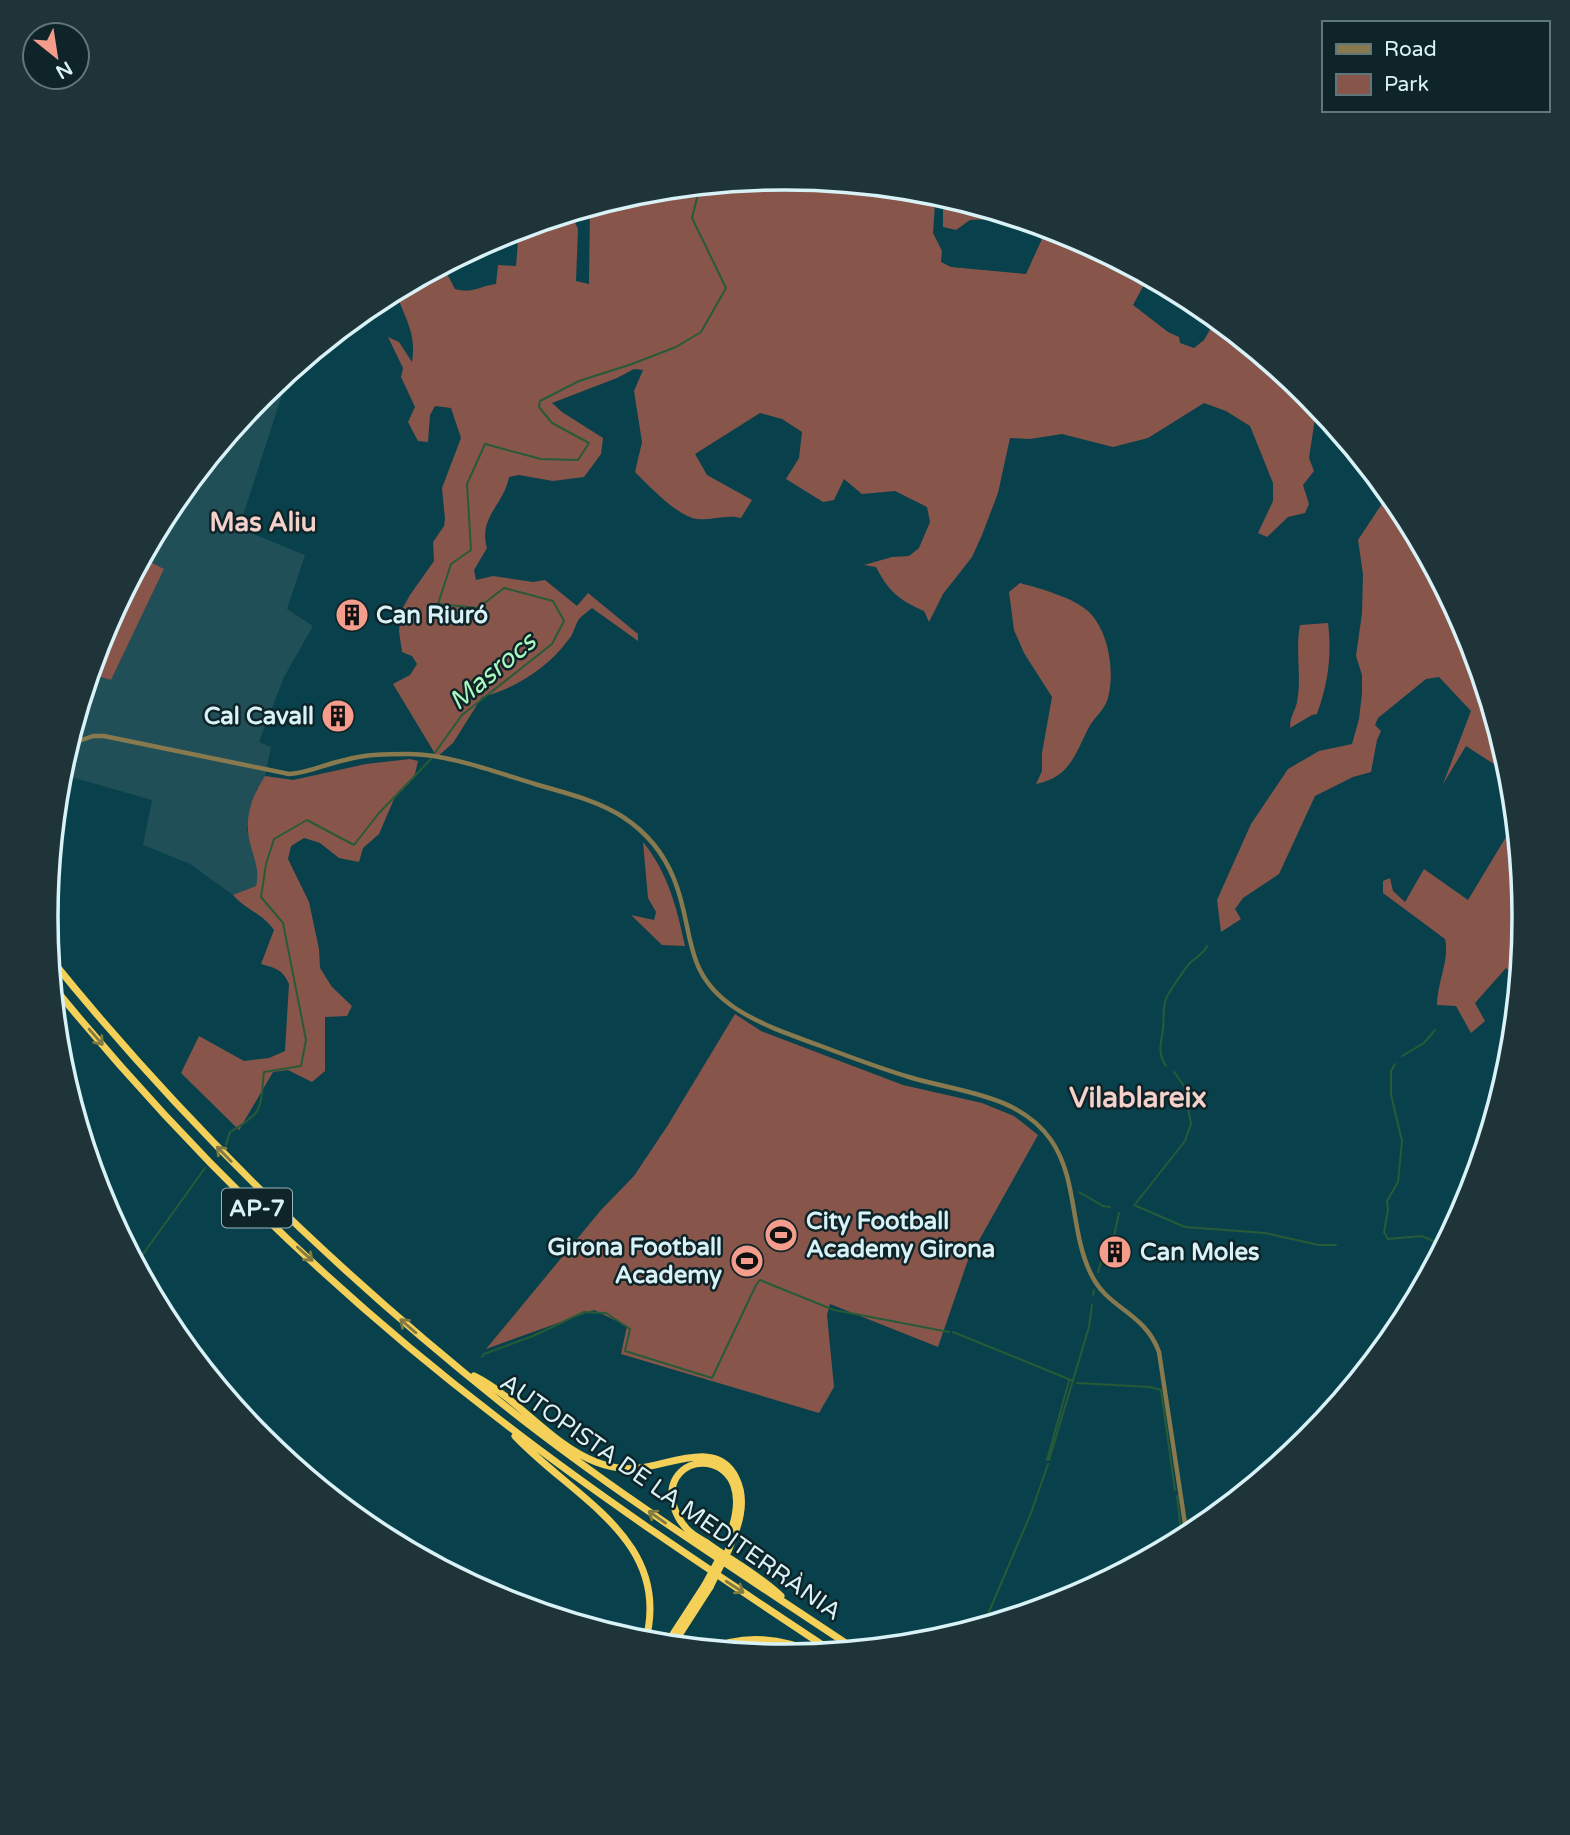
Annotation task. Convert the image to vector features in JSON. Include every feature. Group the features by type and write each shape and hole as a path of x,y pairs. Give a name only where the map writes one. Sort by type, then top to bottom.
{"highway":[{"name":"AUTOPISTA DE LA MEDITERRÀNIA","path":"59,969 135,1060 233,1164 339,1266 460,1370 579,1461 844,1642"},
{"name":"AUTOPISTA DE LA MEDITERRÀNIA","path":"62,997 160,1109 284,1235 408,1346 499,1420 655,1532 820,1644"},
{"path":"460,1370 482,1381 563,1442 596,1462 638,1468 699,1456 716,1459 734,1474 741,1495 741,1514 726,1550 677,1637"},
{"path":"499,1420 525,1447 597,1508 637,1555 644,1570 650,1597 647,1632"},
{"path":"726,1550 735,1514 735,1488 722,1469 709,1462 695,1464 678,1474 672,1486 673,1502 680,1519 690,1532 768,1584 798,1612"},
{"path":"672,1636 707,1586"},
{"path":"732,1643 760,1639 792,1645"}],"street":[{"path":"80,741 104,736 289,774 360,757 412,754 433,757 488,770 587,800 613,811 636,826 658,850 671,872 698,968 716,992 762,1024 908,1077 998,1100 1029,1116 1050,1139 1065,1167 1085,1260 1093,1280 1108,1298 1142,1323 1156,1344 1185,1524"}],"shaded area":[{"path":"283,392 239,528 305,555 287,609 313,626 284,677 259,742 271,747 265,776 256,790 247,829 259,872 256,886 233,895 190,864 143,845 152,800 72,777 99,677 111,680 164,569 151,562 180,513 238,438"}],"green space":[{"path":"785,190 880,196 935,206 933,233 942,251 941,262 951,267 1026,274 1043,238 1107,265 1144,285 1133,305 1168,332 1179,337 1180,343 1194,348 1204,340 1211,329 1265,371 1299,403 1315,420 1309,458 1314,471 1303,485 1309,504 1305,513 1288,517 1267,537 1258,533 1273,501 1273,483 1250,426 1226,411 1204,403 1148,438 1113,447 1062,434 1030,439 1010,438 998,493 982,535 972,557 943,594 929,622 924,611 901,599 890,589 876,567 864,565 892,557 909,556 919,548 930,522 927,507 895,491 862,494 844,479 834,500 823,502 786,479 799,458 802,432 782,419 760,413 695,454 707,475 752,500 741,518 689,517 664,500 635,472 642,442 634,391 643,370 634,369 552,403 603,438 601,454 584,477 553,481 519,475 509,477 486,528 487,548 474,570 476,580 493,576 533,582 545,580 577,606 588,593 638,634 638,641 592,608 579,619 571,637 561,649 541,668 519,683 482,697 453,743 437,757 393,684 410,675 417,664 412,656 402,652 399,631 401,611 434,561 433,542 444,526 445,519 442,488 461,438 451,408 435,406 430,415 428,442 418,441 408,422 415,407 401,377 403,368 388,337 399,342 412,362 413,342 400,301 447,274 455,289 471,290 496,284 498,265 516,266 518,242 575,222 578,229 576,281 589,284 590,217 690,196"},
{"path":"943,209 987,219 970,220 956,230 943,227"},
{"path":"1383,503 1415,554 1457,639 1474,684 1495,765 1466,746 1443,784 1471,711 1439,677 1426,679 1378,718 1375,725 1381,731 1371,772 1353,777 1315,796 1279,874 1243,898 1235,909 1241,919 1221,932 1217,900 1251,824 1288,769 1319,751 1352,744 1362,693 1362,675 1356,656 1362,613 1363,574 1358,540"},
{"path":"151,562 164,569 111,680 99,677 113,639"},
{"path":"1020,583 1066,598 1089,612 1106,641 1111,676 1106,702 1090,725 1074,757 1056,776 1036,784 1042,771 1042,753 1052,697 1024,653 1014,630 1009,592"},
{"path":"1328,623 1328,669 1317,714 1290,728 1298,692 1300,625"},
{"path":"410,759 418,761 414,778 394,799 379,834 363,848 359,862 339,858 320,843 304,838 291,846 288,859 309,902 319,949 320,968 332,987 352,1006 347,1016 325,1017 325,1071 312,1082 288,1070 273,1072 239,1130 181,1073 199,1036 244,1061 269,1058 285,1051 289,984 278,970 261,964 274,930 233,895 256,886 257,870 248,825 256,792 265,776 293,780 366,764"},
{"path":"1507,835 1511,870 1510,972 1506,968 1475,1003 1485,1021 1471,1033 1456,1006 1437,1005 1446,955 1445,939 1383,893 1383,881 1390,878 1393,891 1405,902 1424,869 1468,900"},
{"path":"643,842 659,866 670,891 685,946 662,945 631,915 654,920 656,912 648,898"},
{"name":"City Football Academy Girona","path":"735,1014 761,1031 903,1085 982,1103 1014,1116 1038,1135 968,1260 938,1347 830,1304 827,1315 834,1387 819,1413 621,1354 627,1326 594,1310 486,1349 601,1210 634,1176"}],"waterway":[{"name":"Masrocs","path":"434,754 462,715 552,644 564,621 553,601 504,588 478,608 438,604 451,564 471,550 467,484 485,444 541,459 578,460 589,443 552,423 539,407 540,401 579,381 676,347 701,332 726,288 692,218 698,195"},
{"name":"Masrocs","path":"226,1145 230,1132 249,1120 258,1109 264,1072 301,1066 306,1040 283,923 261,897 266,864 274,839 307,820 354,845 379,813 431,759"},
{"path":"1166,1066 1160,1048 1166,998 1188,965 1207,946"},
{"path":"1402,1056 1424,1043 1435,1030"},
{"path":"1395,1064 1391,1071 1391,1095 1402,1141 1398,1182 1387,1201 1384,1232 1388,1239 1422,1236 1435,1242"},
{"path":"1136,1203 1185,1141 1191,1124 1184,1086 1174,1072"},
{"name":"Masrocs","path":"142,1256 205,1168"},
{"path":"1079,1192 1103,1206 1110,1207"},
{"path":"1134,1205 1185,1227 1265,1233 1319,1245 1336,1245"},
{"path":"1098,1272 1104,1252 1114,1236 1119,1213"},
{"path":"482,1357 584,1312 606,1313 630,1329 625,1351 712,1378 760,1280 834,1310 949,1332"},
{"path":"1093,1295 1094,1290"},
{"path":"1049,1460 1089,1327 1092,1305"},
{"path":"953,1332 1071,1380"},
{"path":"1047,1460 1069,1381"},
{"path":"1077,1383 1161,1390 1175,1490"},
{"path":"987,1616 1031,1513 1048,1464"},
{"path":"1177,1496 1181,1527"}],"place":[{"name":"Can Riuró","path":"352,615"},
{"name":"Cal Cavall","path":"338,716"},
{"name":"City Football Academy Girona","path":"781,1235"},
{"name":"Can Moles","path":"1115,1252"},
{"name":"Girona Football Academy","path":"747,1261"}],"district":[{"name":"Mas Aliu","path":"263,522"},
{"name":"Vilablareix","path":"1138,1097"}]}
